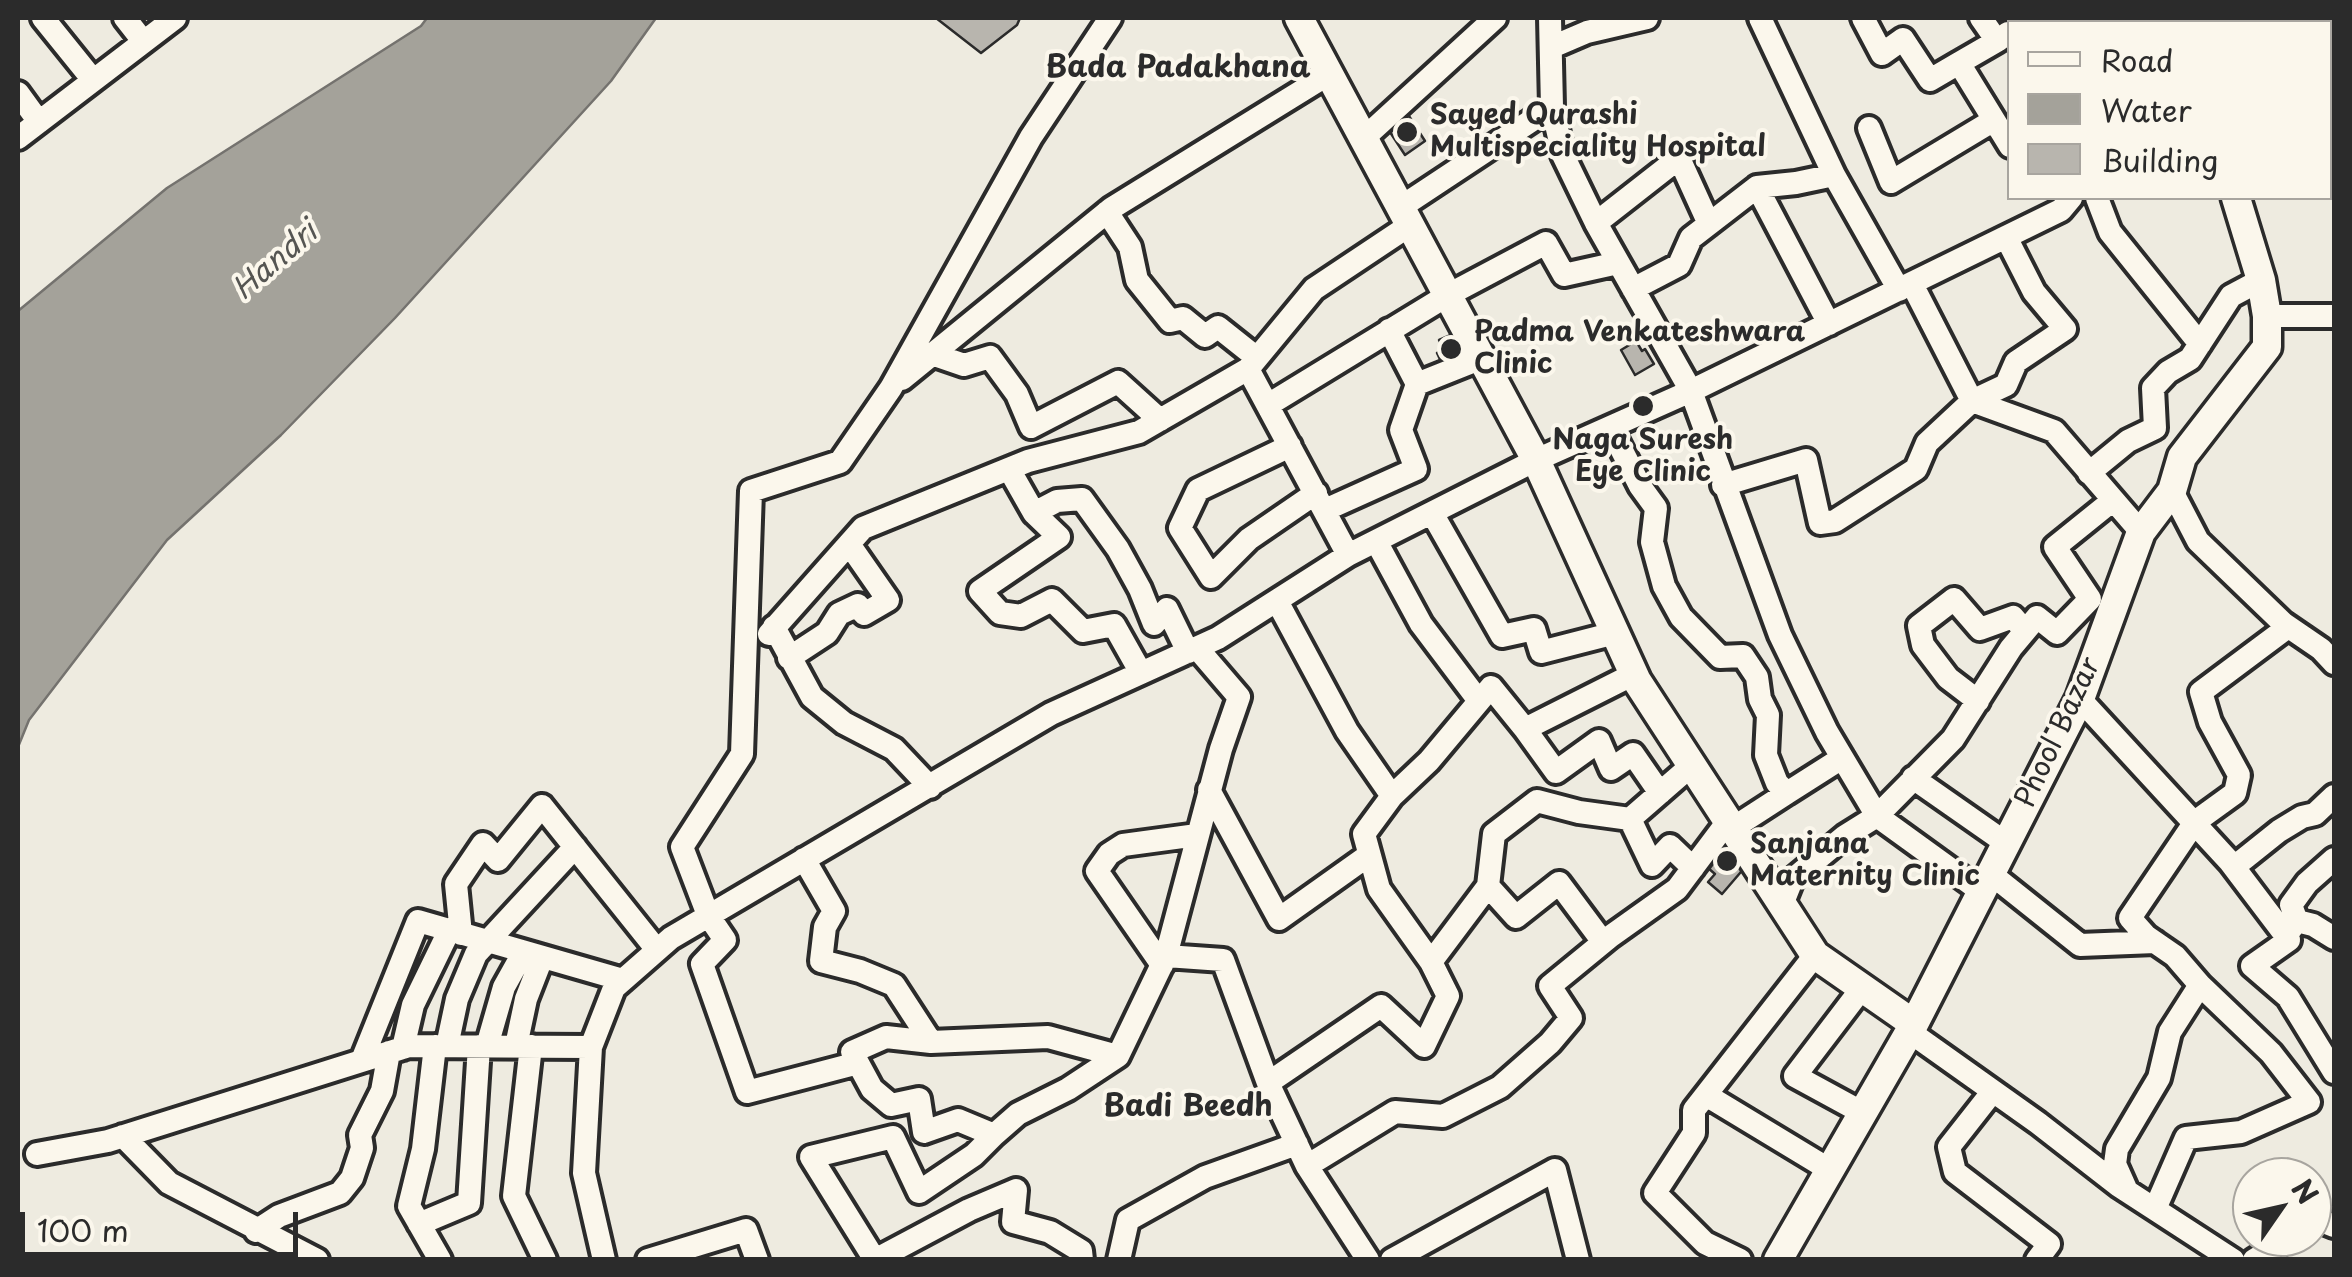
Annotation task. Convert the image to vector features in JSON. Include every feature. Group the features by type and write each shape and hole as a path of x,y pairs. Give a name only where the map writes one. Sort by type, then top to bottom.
{"street":[{"path":"43,18 93,80"},
{"path":"125,18 144,42"},
{"path":"18,138 175,18"},
{"path":"858,1062 748,1092 702,964 725,940 708,914 682,846 742,754 751,491 840,462 892,388 1031,137 1110,18"},
{"path":"1299,18 1536,460 1634,674 1815,954 2127,1191 2234,1260"},
{"path":"1364,138 1495,18"},
{"path":"1550,18 1552,107 1564,155 1596,223 1690,390 1780,635 1876,816 2080,945 2155,942"},
{"path":"1552,47 1587,32 1647,18"},
{"path":"1760,18 1834,175 1972,401 2054,431 2140,532"},
{"path":"1863,18 1882,54 1903,40 1930,80 2004,36 1980,18"},
{"path":"1959,63 2007,141"},
{"path":"892,388 1107,212 1329,74"},
{"path":"18,93 38,122"},
{"path":"930,787 894,749 844,724 812,697 772,630 849,544 864,528 1009,469 1139,432 1252,364 1314,289 1552,107"},
{"path":"1869,128 1891,182 1994,120"},
{"path":"1596,223 1679,158 1709,224"},
{"path":"1633,290 1679,266 1691,238 1757,187 1796,184 1834,175"},
{"path":"1757,187 1828,324"},
{"path":"596,1256 584,1173 591,1047 614,988 657,950 708,914 1050,714 1218,638 1348,555 1536,460 1905,287 2006,237 2045,206 2061,210 2069,200"},
{"path":"2098,200 2110,232 2200,344"},
{"name":"Phool Bazar","path":"1778,1260 1912,1028 2080,699 2140,532 2172,490 2182,457 2267,347 2261,280 2237,200"},
{"path":"1107,212 1130,248 1137,280 1170,321 1182,318 1205,336 1218,327 1252,364 1268,405 1348,555"},
{"path":"1724,485 1806,460 1820,522 1835,521 1916,469 1926,442 1972,401 2006,385 2016,362 2065,329 2034,292 2006,237"},
{"path":"1268,405 1448,295 1546,243 1564,276 1618,263"},
{"path":"2089,473 2128,441 2155,428 2153,388 2168,372 2190,359 2232,296 2261,280"},
{"path":"2267,316 2334,316"},
{"path":"1290,446 1198,490 1180,528 1211,577 1249,539 1320,502 1416,469 1401,430 1417,384 1389,330"},
{"path":"932,354 964,365 990,357 1017,394 1031,426 1118,382 1160,420"},
{"path":"1417,384 1482,358"},
{"path":"1610,426 1640,486 1656,508 1652,542 1664,586 1681,618 1720,657 1743,656 1757,677 1768,715 1766,755 1777,783 1788,792"},
{"path":"1009,469 1034,513 1059,537 980,591 1000,613 1021,616 1052,600 1083,632 1114,625 1141,673"},
{"path":"2172,490 2198,541 2288,626 2334,663"},
{"path":"1034,513 1057,501 1082,499 1118,549 1154,624 1166,609 1192,650 1239,697 1209,790 1164,960 1118,1056 1018,1114 974,1155 919,1192 893,1137 811,1157 875,1260 1016,1190 1013,1222 1050,1232 1081,1251 1082,1260"},
{"path":"1782,905 1792,880 1876,816 1954,739 2037,616 2057,633 2090,598 2055,548 2112,501"},
{"path":"1432,513 1502,636 1534,628 1541,652 1615,633"},
{"path":"1376,541 1421,624 1480,701"},
{"path":"789,658 827,633 839,614 858,605 864,614 888,600 849,544"},
{"path":"1978,701 1948,678 1923,645 1920,626 1954,599 1980,629 2013,617 2025,631"},
{"path":"1277,600 1347,731 1392,796"},
{"path":"2155,1209 2186,1138 2241,1132 2309,1102 2271,1052 2175,956 2130,918 2194,822 2234,793 2239,776 2210,722 2201,692 2288,626"},
{"path":"1525,729 1634,674"},
{"path":"1268,1083 1381,1006 1424,1046 1448,996 1431,962 1379,889 1364,834 1392,796 1429,762 1491,687 1556,772 1599,742 1611,769 1632,754 1660,793"},
{"path":"2080,699 2291,928"},
{"path":"1308,1166 1395,1112 1443,1116 1500,1087 1550,1043 1570,1018 1550,986 1677,889 1730,825 1842,758"},
{"path":"1431,962 1488,886 1494,834 1537,801 1579,812 1630,818 1692,765"},
{"path":"1913,778 2006,843"},
{"path":"1209,790 1279,919 1370,855"},
{"path":"2234,867 2302,816 2316,814 2334,796"},
{"path":"256,1231 279,1216 340,1193 352,1178 362,1148 360,1135 382,1091 413,1004 455,932 456,884 484,844 498,860 542,806 657,950"},
{"path":"1630,818 1652,864 1670,846 1693,868"},
{"path":"1164,960 1098,871 1109,854 1123,845 1197,836"},
{"path":"440,1260 409,1206 441,1046 456,999 476,954 575,847"},
{"path":"804,859 834,911 825,927 822,961 894,985 931,1042"},
{"path":"2334,859 2307,883 2291,905 2290,940 2252,966 2288,997 2334,1066"},
{"path":"1488,886 1516,917 1559,884 1603,942"},
{"path":"362,1060 418,921 623,980"},
{"path":"2291,928 2313,925 2334,938"},
{"path":"1740,1260 1705,1244 1656,1193 1694,1132 1694,1110 1815,954"},
{"path":"419,1224 469,1202 483,1046 504,987 533,956"},
{"path":"533,956 526,999 514,1196 545,1260"},
{"path":"1164,960 1223,960 1268,1083 1297,1144 1368,1260"},
{"path":"2127,1191 2115,1164 2118,1149 2158,1078 2170,1032 2200,985"},
{"path":"1862,988 1795,1076 1863,1113"},
{"path":"994,1135 958,1120 924,1132 919,1100 890,1105 872,1088 852,1052 886,1037 931,1042 1048,1037 1118,1056"},
{"path":"37,1154 124,1136 396,1050 441,1046 591,1047"},
{"path":"1994,1092 1950,1147 1955,1172 2049,1244 2037,1260"},
{"path":"1706,1095 1830,1170"},
{"path":"124,1136 169,1183 316,1260"},
{"path":"1119,1260 1128,1220 1204,1177 1297,1144"},
{"path":"1392,1260 1555,1170 1578,1260"},
{"path":"648,1260 746,1230 758,1260"}],"water":[{"name":"Handri","path":"427,18 656,18 611,81 395,318 281,435 167,540 29,720 18,747 18,311 167,188 421,26"}],"building":[{"path":"936,18 1020,18 1017,25 981,53"},
{"path":"1407,113 1425,141 1405,155 1386,126"},
{"path":"1453,334 1465,361 1445,370 1437,353 1444,350 1439,340"},
{"path":"1636,341 1654,364 1635,375 1621,350"},
{"path":"1718,841 1746,866 1722,894 1708,882 1715,874 1700,861"}],"place":[{"name":"Sayed Qurashi Multispeciality Hospital","path":"1407,132"},
{"name":"Padma Venkateshwara Clinic","path":"1451,349"},
{"name":"Naga Suresh Eye Clinic","path":"1643,406"},
{"name":"Sanjana Maternity Clinic","path":"1727,861"}],"district":[{"name":"Bada Padakhana","path":"1178,69"},
{"name":"Badi Beedh","path":"1188,1108"}]}
